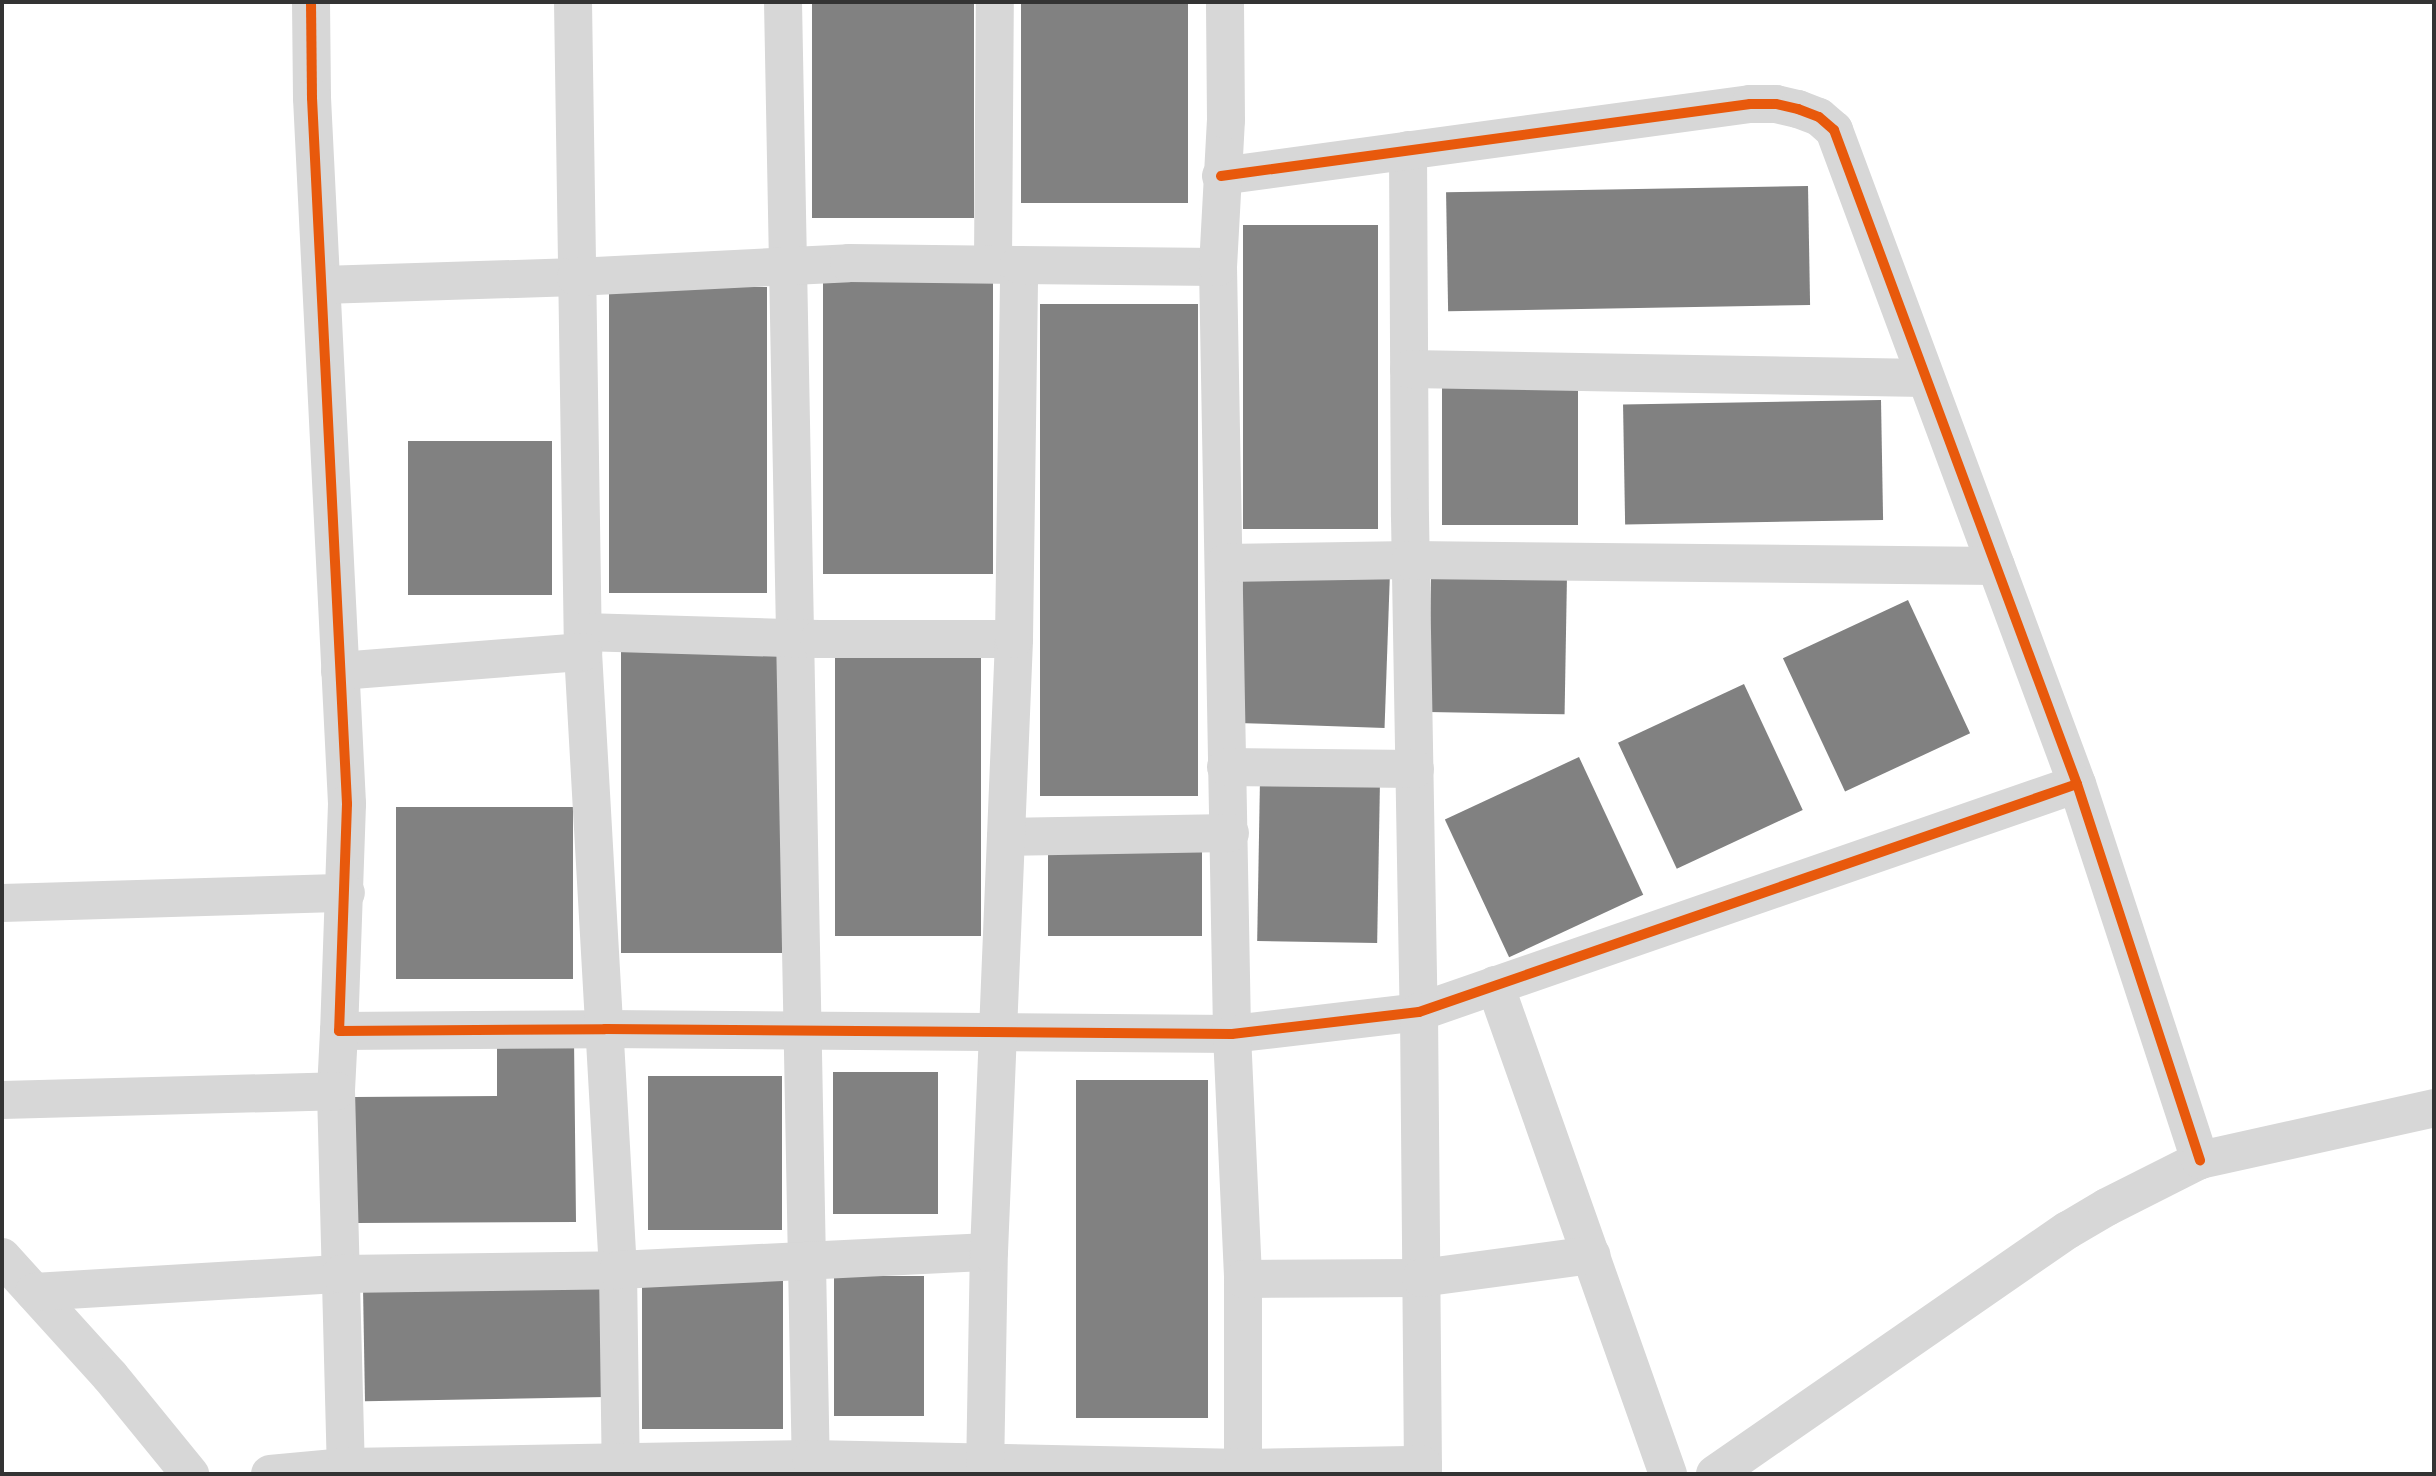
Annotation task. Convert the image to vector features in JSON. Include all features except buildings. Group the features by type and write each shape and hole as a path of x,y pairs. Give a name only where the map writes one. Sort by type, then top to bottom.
{"street":[{"path":"311,2 321,285 346,804 346,893 336,1091 346,1467"},
{"path":"573,2 583,642 618,1270 621,1469"},
{"path":"783,2 805,1030 811,1467"},
{"path":"985,1469 989,1252 1014,639 1006,264 995,2"},
{"path":"1225,2 1226,120 1218,267 1232,1034 1243,1279 1243,1471"},
{"path":"1221,176 1750,104 1776,104 1819,117 1834,130 2077,784 2200,1160"},
{"path":"270,1474 346,1467 1243,1471 1423,1469 1408,150"},
{"path":"321,285 576,277 849,263 1218,267"},
{"path":"1409,369 1926,378"},
{"path":"1225,563 1411,560 1996,566"},
{"path":"340,671 583,642 796,638 1014,639"},
{"path":"1226,767 1415,769"},
{"path":"339,1031 604,1029 1232,1034 1419,1012 2077,784"},
{"path":"1006,836 1230,833"},
{"path":"2,904 346,893"},
{"path":"1495,985 1668,1474"},
{"path":"2,1100 336,1091"},
{"path":"1715,1474 2068,1230 2200,1160 2434,1108"},
{"path":"34,1292 341,1274 618,1270 989,1252"},
{"path":"1243,1279 1421,1278 1591,1255"},
{"path":"2,1257 110,1376 190,1474"}],"cycle path":[{"path":"311,2 312,98 347,804 339,1031 605,1029 1232,1034 1419,1012 2077,784"},
{"path":"1221,176 1750,104 1776,104 1798,109 1819,117 1834,130 2077,784 2200,1160"}]}
